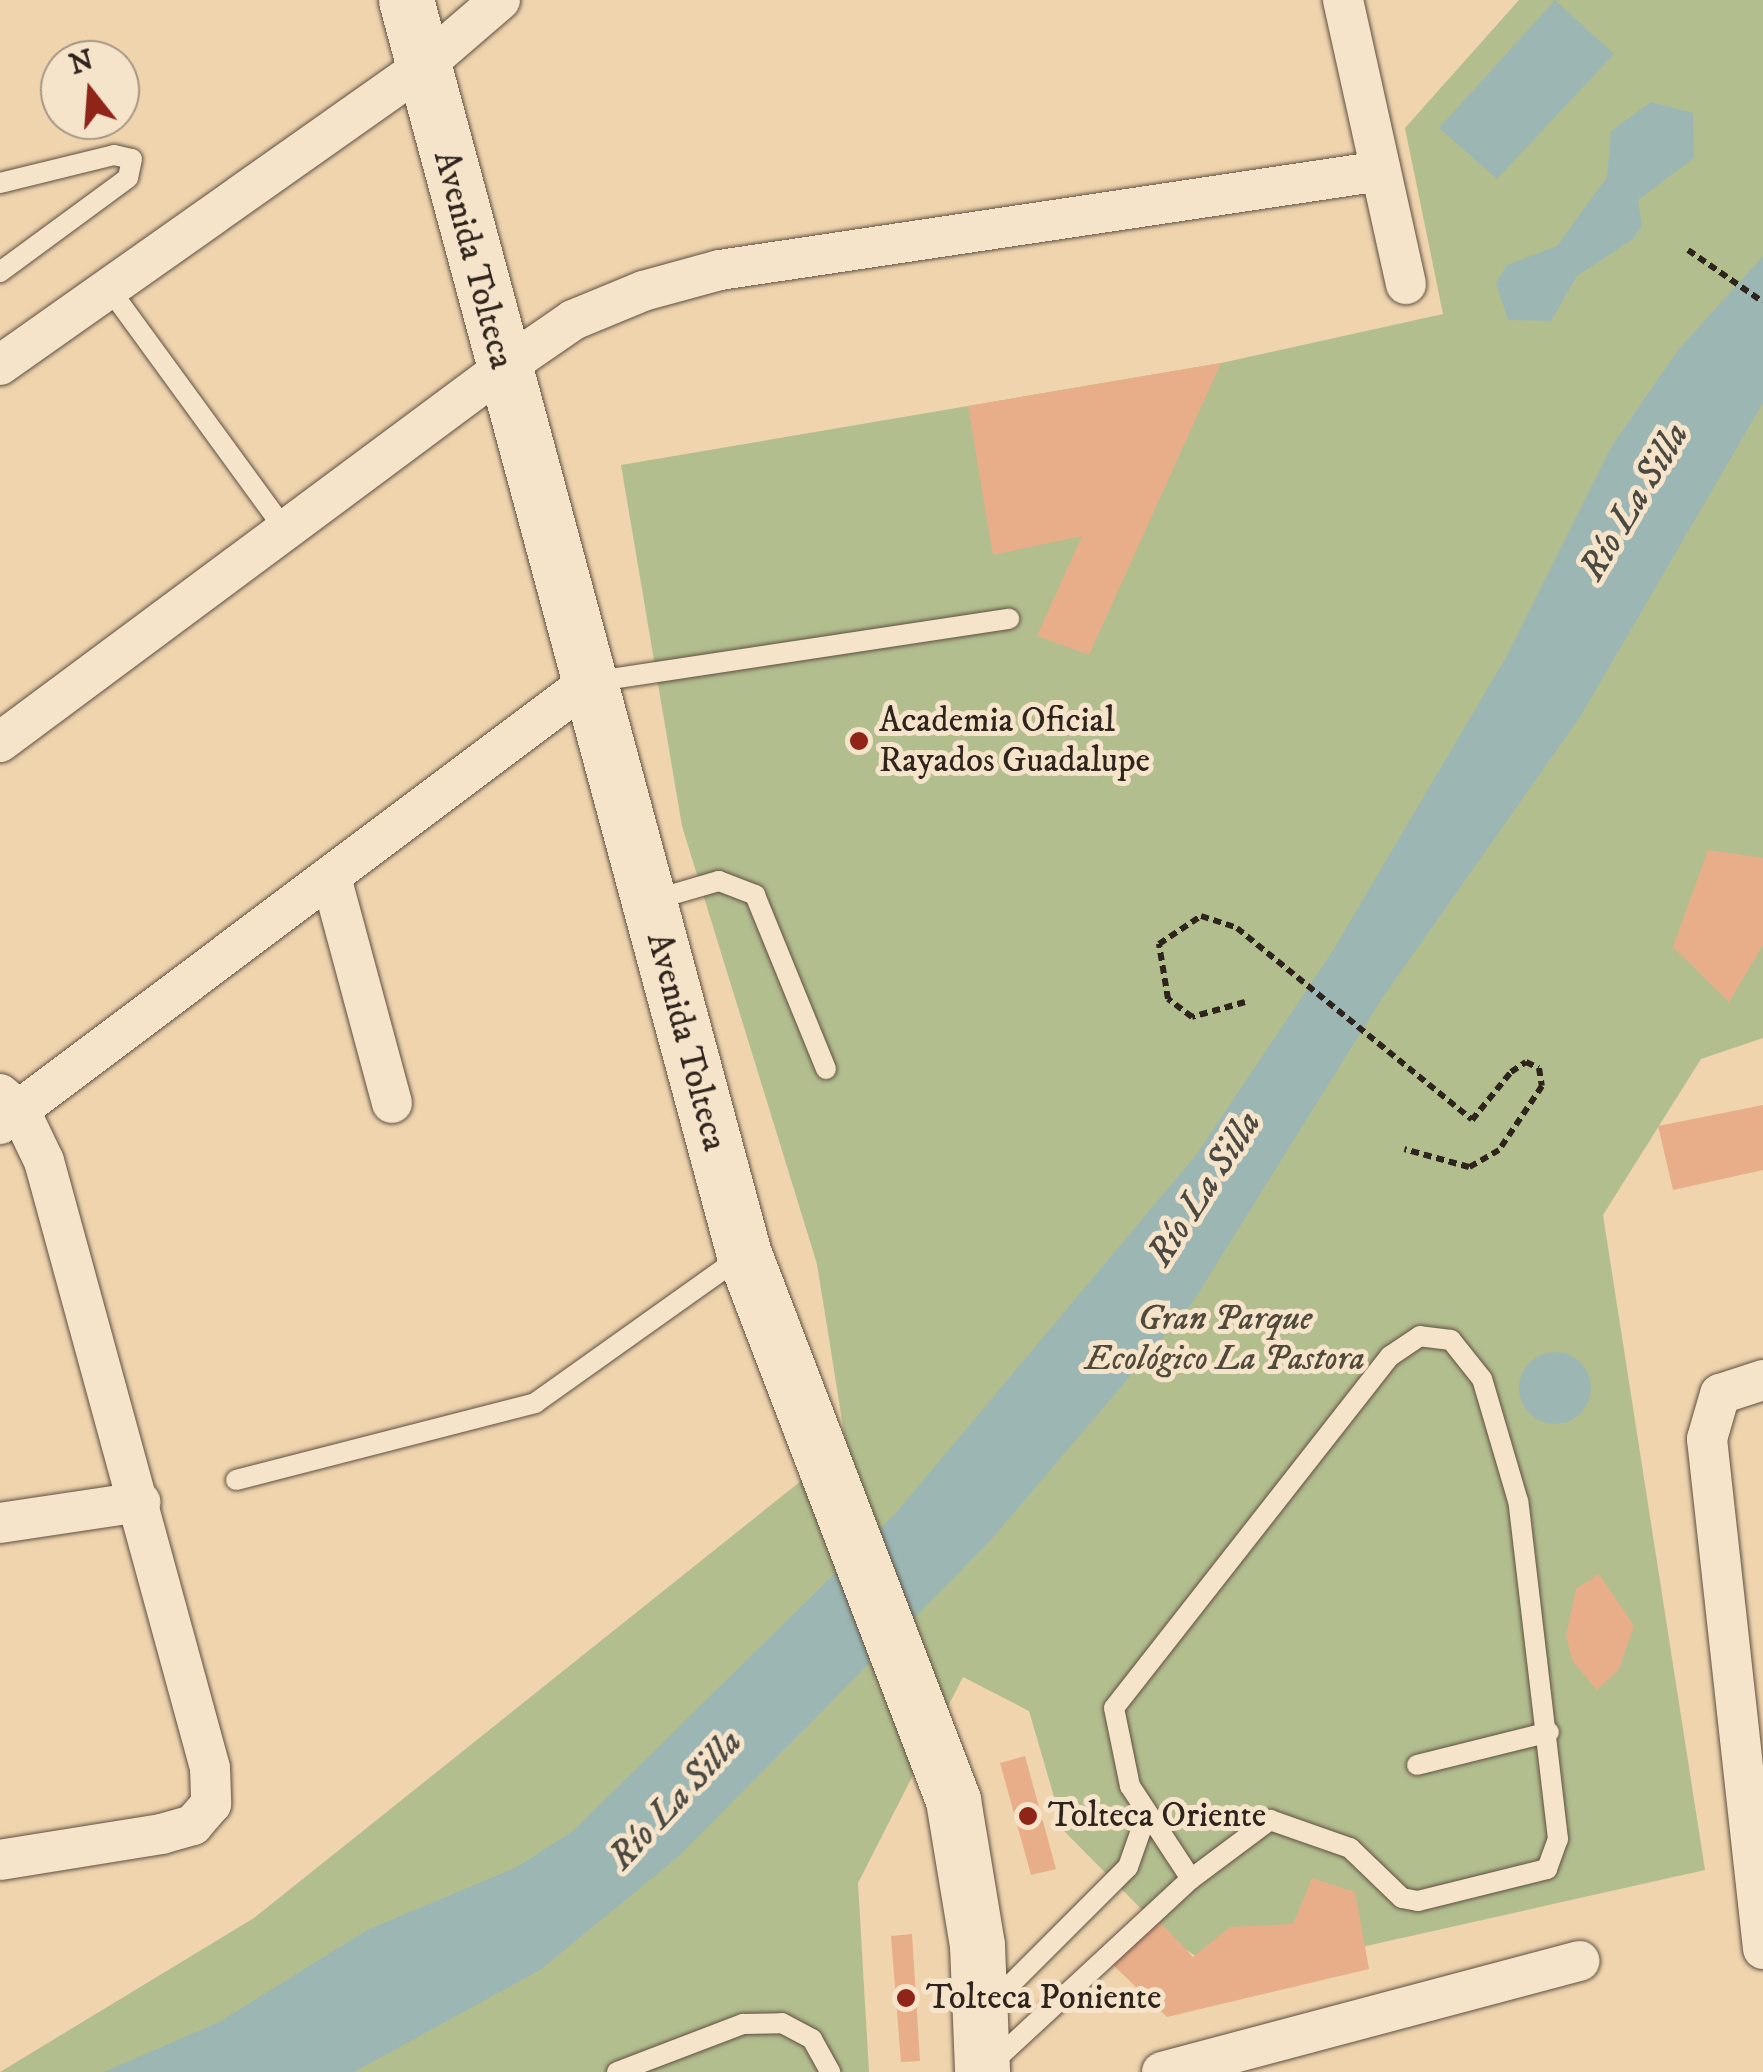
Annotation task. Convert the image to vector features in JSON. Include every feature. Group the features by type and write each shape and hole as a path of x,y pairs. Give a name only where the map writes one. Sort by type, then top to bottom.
{"street":[{"name":"Avenida Tolteca","path":"406,0 502,369 744,1254 801,1420 939,1755 962,1840 982,2072"},
{"path":"0,366 421,68 500,0"},
{"path":"1343,0 1406,284"},
{"path":"0,742 282,526 573,320 720,270 1381,171"},
{"path":"0,1860 162,1834 193,1825 211,1804 210,1768 44,1160 7,1110 331,877 589,682"},
{"path":"331,877 392,1103"},
{"path":"1763,1380 1720,1394 1709,1412 1747,1690 1763,1949"},
{"path":"0,1523 140,1502"},
{"path":"1162,2072 1579,1961"}],"lane":[{"path":"0,183 114,155 132,159 128,178 0,272"},
{"path":"108,286 282,526"},
{"path":"589,682 1009,619"},
{"path":"648,902 719,881 755,895 826,1069"},
{"path":"236,1480 534,1402 744,1254"},
{"path":"982,2072 1191,1879 1270,1820 1350,1848 1402,1898 1533,1879 1558,1839 1549,1732 1518,1501 1482,1379 1451,1340 1403,1344 1130,1679 1112,1728 1147,1813 1191,1879"},
{"path":"1417,1765 1549,1732"},
{"path":"980,2014 1128,1867 1147,1813"},
{"path":"617,2072 743,2024 782,2023 812,2039 830,2072"}],"path":[{"path":"1688,250 1763,302"},
{"path":"1245,1002 1192,1017 1168,999 1156,968 1159,944 1176,926 1202,916 1238,928 1465,1112 1480,1120 1511,1072 1526,1062 1540,1068 1542,1086 1499,1150 1470,1167 1404,1149"}],"green space":[{"name":"Gran Parque Ecológico La Pastora","path":"1519,0 1763,0 1763,1038 1701,1059 1603,1215 1705,1870 1228,1977 1174,1942 1064,1831 1029,1711 963,1677 858,1883 869,2072 0,2072 254,1918 846,1445 817,1264 682,826 621,465 1221,363 1443,314 1405,128"}],"water":[{"path":"1555,0 1614,54 1497,179 1439,128"},
{"path":"1651,102 1693,113 1694,158 1638,200 1642,226 1633,239 1577,276 1551,321 1508,320 1496,283 1507,265 1557,246 1607,177 1611,131"},
{"name":"Río La Silla","path":"1763,256 1763,403 1580,717 1381,1000 1193,1302 990,1541 678,1857 540,1970 354,2072 104,2072 219,2022 367,1930 515,1868 573,1831 894,1515 1196,1155 1332,952 1506,657 1611,447 1678,350"},
{"path":"1555,1352 1580,1363 1591,1388 1580,1413 1555,1424 1530,1413 1519,1388 1530,1363"}],"building":[{"path":"1221,363 1089,655 1037,636 1082,536 993,555 968,406"},
{"path":"1708,850 1763,858 1763,945 1729,1002 1673,947"},
{"path":"1763,1105 1763,1170 1673,1190 1658,1126"},
{"path":"1599,1574 1634,1626 1619,1669 1597,1690 1572,1660 1566,1635 1576,1589"},
{"name":"Tolteca Oriente","path":"1025,1756 1056,1869 1031,1875 1000,1763"},
{"path":"1312,1878 1355,1892 1369,1969 1167,2017 1110,1962 1157,1919 1193,1957 1230,1927 1293,1924"},
{"name":"Tolteca Poniente","path":"912,1934 920,2061 901,2062 891,1936"}],"place":[{"name":"Academia Oficial Rayados Guadalupe","path":"859,741"},
{"name":"Tolteca Oriente","path":"1028,1816"},
{"name":"Tolteca Poniente","path":"906,1998"}]}
